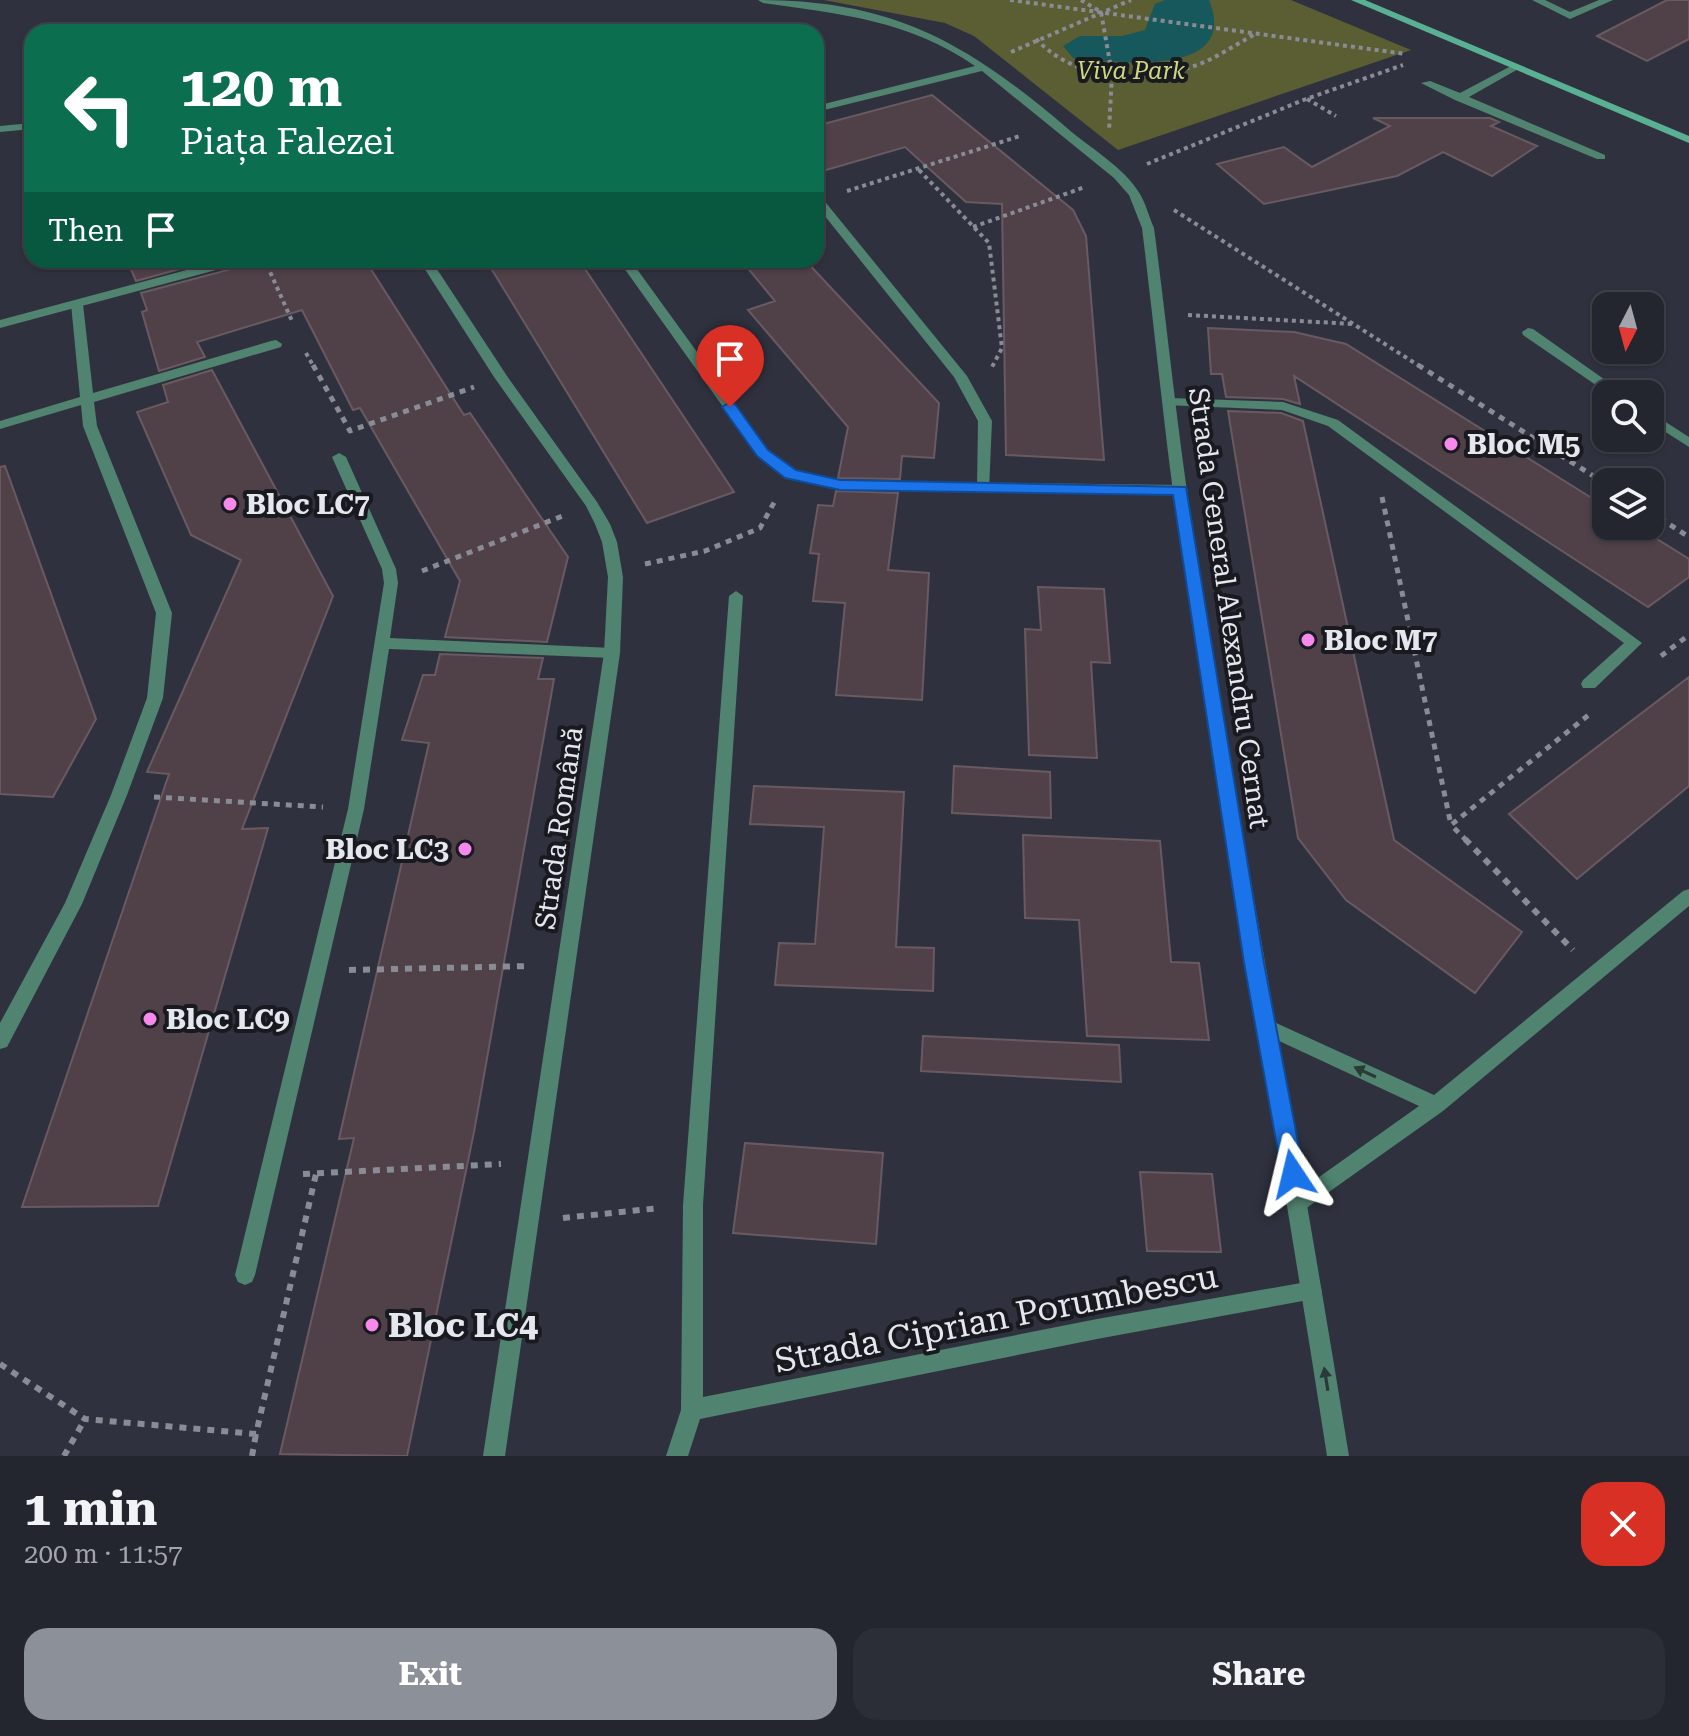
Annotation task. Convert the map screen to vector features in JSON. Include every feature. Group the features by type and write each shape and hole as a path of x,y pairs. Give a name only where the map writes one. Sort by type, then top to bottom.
{"main road":[{"path":"1356,0 1689,140"}],"street":[{"name":"Strada General Alexandru Cernat","path":"763,0 873,17 912,28 984,67 1112,171 1134,194 1148,228 1181,490 1251,947 1298,1203 1338,1456"},
{"path":"1537,0 1570,16 1608,0"},
{"path":"824,107 984,67"},
{"path":"1459,98 1515,68"},
{"path":"1426,83 1601,157"},
{"path":"0,129 24,127"},
{"path":"824,207 960,376 985,421 984,487"},
{"path":"0,324 209,268"},
{"name":"Strada Română","path":"430,268 501,377 605,525 618,571 612,653 494,1456"},
{"path":"630,268 763,453 791,474 840,485 1181,490"},
{"path":"0,1041 73,904 119,795 155,698 164,613 90,426 77,304"},
{"path":"1528,332 1598,380"},
{"path":"0,425 276,344"},
{"path":"1170,402 1283,406 1333,423 1634,643 1589,684"},
{"path":"1664,426 1689,443"},
{"path":"245,1275 364,769 391,583 389,569 339,457"},
{"path":"677,1456 692,1410 693,1205 736,596"},
{"path":"382,643 612,653"},
{"path":"1298,1203 1436,1105 1689,896"},
{"path":"1267,1027 1436,1105"},
{"name":"Strada Ciprian Porumbescu","path":"692,1410 1097,1329 1312,1291"}],"path":[{"path":"1010,0 1412,54"},
{"path":"1081,0 1101,12 1112,74 1112,171"},
{"path":"984,67 1036,39 1131,0"},
{"path":"1036,39 1046,52 1060,60 1112,74 1158,74 1193,66 1256,33"},
{"path":"973,227 1112,171 1414,61"},
{"path":"1306,99 1336,116"},
{"path":"824,198 1056,124"},
{"path":"919,170 989,243 1002,348 993,367 960,376"},
{"path":"1134,194 1168,206 1592,475"},
{"path":"269,268 299,337 276,344"},
{"path":"1158,314 1355,325"},
{"path":"304,349 350,431 501,377"},
{"path":"1372,453 1451,825 1596,974"},
{"path":"618,571 705,551 760,528 791,474"},
{"path":"391,583 592,505"},
{"path":"1664,521 1689,537"},
{"path":"1656,660 1689,635"},
{"path":"1451,825 1596,708"},
{"path":"119,795 289,805"},
{"path":"319,970 568,965"},
{"path":"270,1175 538,1162"},
{"path":"252,1456 316,1174"},
{"path":"528,1222 693,1205"},
{"path":"0,1364 85,1419 256,1434"},
{"path":"64,1456 85,1419"}],"green space":[{"name":"Viva Park","path":"824,0 1291,0 1411,50 1118,150 974,36 945,23"}],"shaded area":[{"path":"1165,0 1209,0 1214,25 1207,43 1191,54 1143,62 1073,58 1063,46 1080,36 1122,36 1145,30 1155,4"}],"building":[{"path":"1667,0 1689,0 1689,39 1647,61 1597,36"},
{"path":"932,95 1073,210 1086,236 1104,460 1006,455 1002,204 966,202 905,147 824,171 824,124"},
{"path":"1373,118 1490,118 1499,122 1491,126 1537,146 1492,176 1443,152 1397,176 1264,204 1217,164 1284,147 1312,167 1390,126"},
{"path":"130,268 183,268 136,281"},
{"path":"235,268 370,268 464,415 470,413 568,557 547,642 445,637 460,581 360,408 353,410 302,310 197,342 205,357 159,371 142,312 147,310 141,293"},
{"path":"491,268 584,268 734,492 647,523"},
{"path":"748,268 812,268 939,403 934,458 902,456 900,479 838,478 848,427 748,310 775,301"},
{"name":"Bloc M5","path":"1208,328 1294,332 1346,344 1592,498 1592,540 1658,540 1689,559 1689,577 1648,607 1294,376 1300,404 1283,399 1226,397 1222,374 1211,374"},
{"path":"212,370 333,596 242,829 268,828 158,1206 22,1207 169,774 147,772 241,560 191,535 137,412 168,402 163,385"},
{"name":"Bloc M7","path":"1228,411 1281,413 1303,421 1394,840 1522,932 1475,993 1346,900 1298,838"},
{"path":"5,466 96,719 53,797 0,794 0,467"},
{"path":"836,491 898,493 888,570 929,573 922,700 836,695 845,603 813,601 819,554 810,553 818,505 833,506"},
{"path":"1038,587 1104,589 1110,663 1091,662 1097,758 1029,755 1025,629 1041,630"},
{"path":"440,654 543,658 538,679 554,679 474,1132 407,1456 280,1454 354,1138 339,1139 429,743 402,740 423,675 435,675"},
{"path":"1689,677 1689,786 1577,879 1509,814"},
{"path":"954,766 1050,772 1051,818 952,813"},
{"path":"754,786 904,792 896,947 934,948 933,991 775,985 779,943 815,944 824,827 750,824"},
{"path":"1023,835 1160,841 1171,962 1199,963 1209,1040 1087,1036 1079,920 1025,918"},
{"path":"923,1036 1119,1045 1121,1082 921,1071"},
{"path":"745,1143 883,1153 876,1244 733,1233"},
{"path":"1140,1172 1212,1174 1221,1252 1147,1251"}],"place":[{"name":"Bloc M5","path":"1451,444"},
{"name":"Bloc LC7","path":"230,504"},
{"name":"Bloc M7","path":"1308,640"},
{"name":"Bloc LC3","path":"465,849"},
{"name":"Bloc LC9","path":"150,1019"},
{"name":"Bloc LC4","path":"372,1325"}],"route":[{"path":"730,407 763,453 791,474 840,485 1181,490 1254,963 1293,1174"}]}
